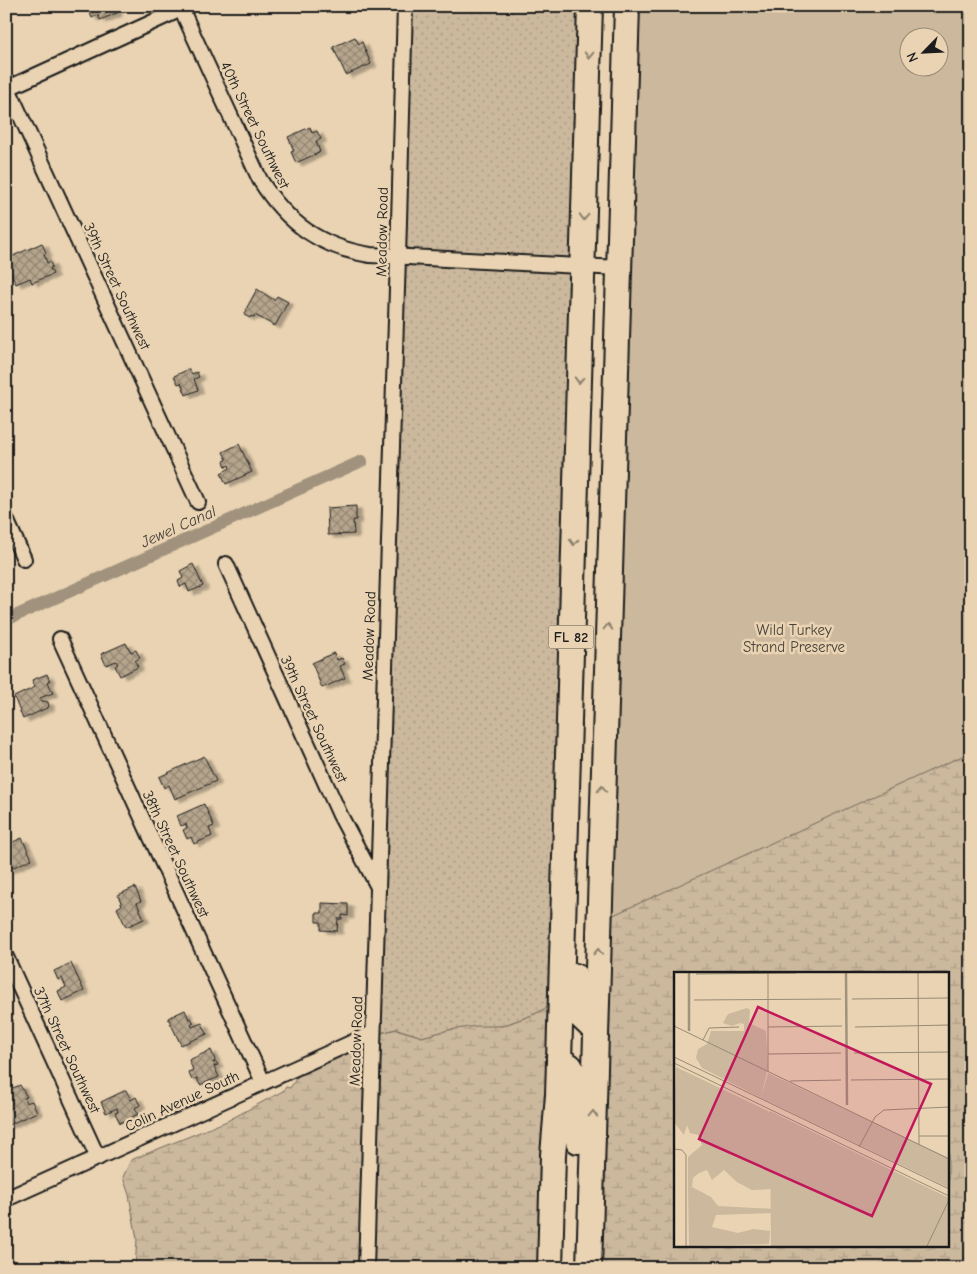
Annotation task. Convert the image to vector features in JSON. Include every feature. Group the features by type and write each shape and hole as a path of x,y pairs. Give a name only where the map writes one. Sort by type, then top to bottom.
{"highway":[{"name":"FL 82","path":"550,1268 553,1155 559,1059 590,6"},
{"name":"FL 82","path":"589,1268 627,6"},
{"path":"566,782 578,812 574,932 575,995 580,1016 596,1031"},
{"path":"559,1059 570,1066 574,1073 576,1086 578,1148 574,1268"}],"street":[{"name":"Meadow Road","path":"366,1268 405,6"},
{"name":"40th Street Southwest","path":"183,7 245,150 260,180 278,206 305,230 321,241 338,248 370,256 619,268"},
{"path":"7,87 183,7"},
{"name":"39th Street Southwest","path":"7,87 198,502"},
{"path":"6,519 24,559"},
{"name":"39th Street Southwest","path":"226,564 340,814 377,886"},
{"name":"38th Street Southwest","path":"60,640 263,1082"},
{"name":"37th Street Southwest","path":"6,957 98,1158"},
{"name":"Colin Avenue South","path":"6,1199 373,1033"}],"green space":[{"path":"401,6 583,6 553,1004 535,1014 502,1026 449,1030 422,1037 397,1029 380,1033"},
{"name":"Wild Turkey Strand Preserve","path":"639,6 971,6 971,752 609,917"},
{"path":"971,621 971,1268 596,1268 608,906"},
{"path":"553,1004 543,1268 135,1268 137,1239 129,1195 123,1177 131,1160 227,1121 283,1091 286,1087 290,1088 306,1064 371,1036 396,1029 422,1037 449,1030 477,1026 502,1026 535,1014"}],"building":[{"path":"94,6 114,6 117,13 100,20 98,15 92,18 89,11 95,8"},
{"path":"355,37 359,44 362,42 371,64 346,75 333,47"},
{"path":"310,127 312,133 317,131 321,139 316,141 320,152 296,163 291,152 294,151 288,137"},
{"path":"42,243 47,263 50,262 53,274 32,283 30,278 16,284 10,271 6,272 6,259"},
{"path":"257,289 274,300 277,296 288,302 275,326 255,315 250,318 244,315"},
{"path":"189,369 192,374 197,372 199,377 194,379 198,390 186,395 181,383 178,384 174,376"},
{"path":"239,444 252,472 226,484 221,473 230,468 229,465 226,467 224,461 227,460 223,452"},
{"path":"356,506 356,520 353,520 354,534 328,535 327,508"},
{"path":"193,564 203,586 189,592 186,584 180,587 178,581 183,578 180,571"},
{"path":"126,643 131,652 136,650 140,658 135,661 138,667 120,676 115,666 118,664 116,661 106,665 101,654"},
{"path":"334,653 337,660 342,658 345,664 340,666 345,678 322,688 312,663"},
{"path":"47,674 53,693 40,698 42,701 48,702 49,707 23,719 14,697 35,687 32,680"},
{"path":"204,756 216,781 175,799 169,785 164,788 159,777"},
{"path":"204,804 214,826 209,828 212,836 194,844 191,837 187,839 183,830 187,828 186,824 181,826 177,816"},
{"path":"22,838 32,859 7,870 6,845"},
{"path":"135,887 141,901 137,903 144,919 126,927 117,908 122,905 118,895"},
{"path":"322,903 348,904 348,916 342,915 342,919 338,919 337,931 321,930 321,922 316,922 316,913 322,913"},
{"path":"71,963 84,991 62,1001 58,991 66,987 62,978 58,980 54,971"},
{"path":"185,1010 189,1019 191,1018 194,1023 191,1024 192,1027 202,1023 207,1034 181,1045 168,1018"},
{"path":"211,1050 215,1060 213,1063 216,1062 218,1065 214,1066 219,1077 200,1085 197,1078 192,1080 188,1072 193,1070 189,1060"},
{"path":"20,1085 27,1097 24,1098 26,1103 32,1101 37,1112 6,1126 6,1091"},
{"path":"126,1090 131,1100 136,1097 140,1105 135,1108 138,1114 120,1123 115,1113 118,1112 117,1108 106,1113 101,1102"}],"waterway":[{"name":"Jewel Canal","path":"6,620 362,461"}]}
